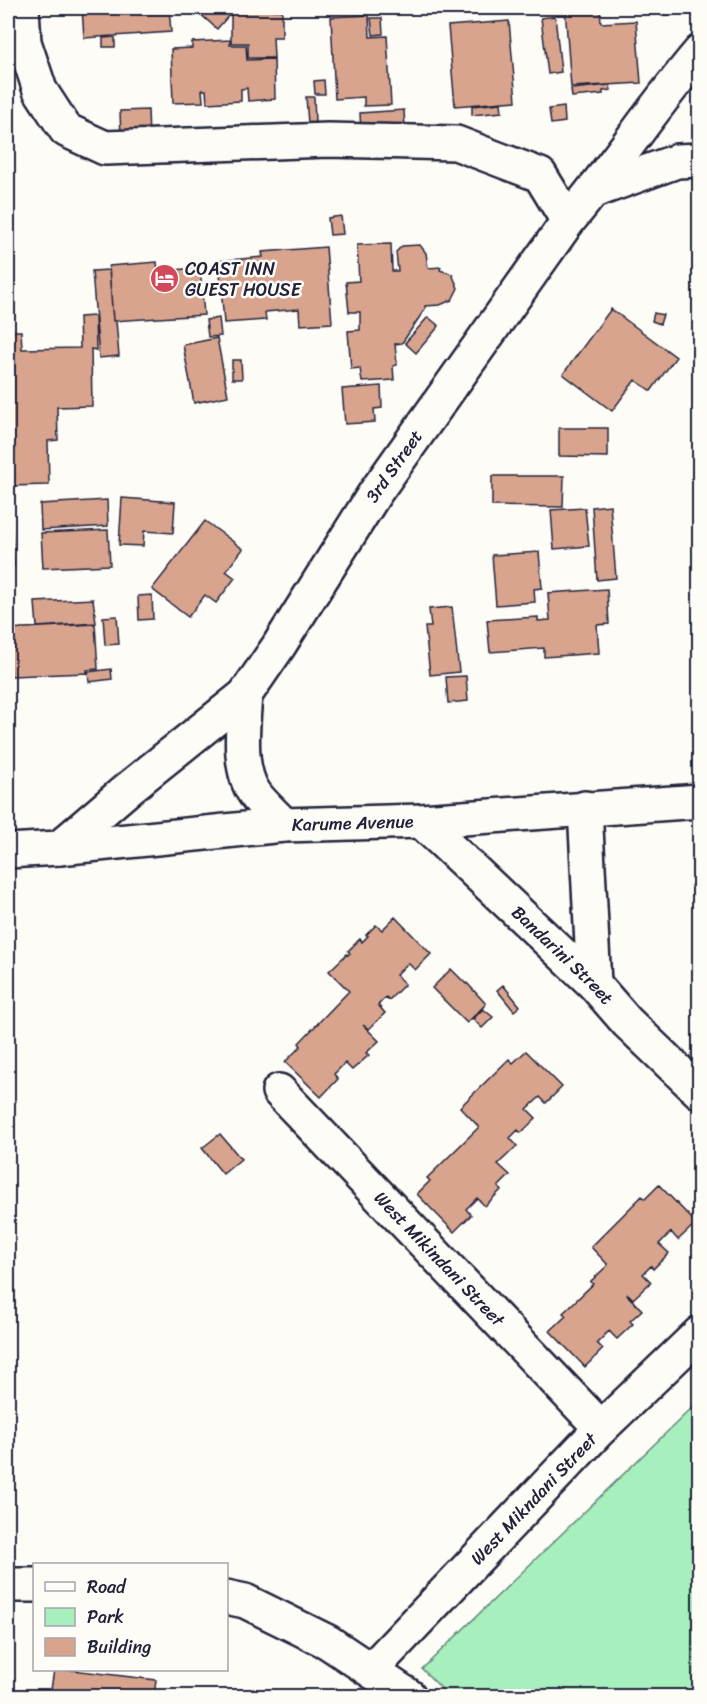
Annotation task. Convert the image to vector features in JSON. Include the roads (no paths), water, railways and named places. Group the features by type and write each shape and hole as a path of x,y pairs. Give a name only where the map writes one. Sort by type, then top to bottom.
{"street":[{"path":"22,8 24,42 40,90 66,130 105,148 328,140 456,143 540,175 568,221"},
{"name":"3rd Street","path":"59,848 129,788 245,695 375,493 568,221 594,191 674,82 699,52"},
{"path":"594,191 677,161 699,160"},
{"path":"245,695 242,738 247,773 254,792 284,825"},
{"name":"Karume Avenue","path":"8,851 284,825 421,821 699,801"},
{"path":"585,808 594,984"},
{"name":"Bandarini Street","path":"421,821 594,984 627,1022 699,1092"},
{"name":"West Mikindani Street","path":"279,1091 601,1428"},
{"name":"West Mikndani Street","path":"371,1670 601,1428 699,1333"},
{"path":"8,1585 33,1585"},
{"path":"228,1597 245,1601 328,1642 409,1696"}],"place":[{"name":"COAST INN GUEST HOUSE","path":"164,279"}]}
